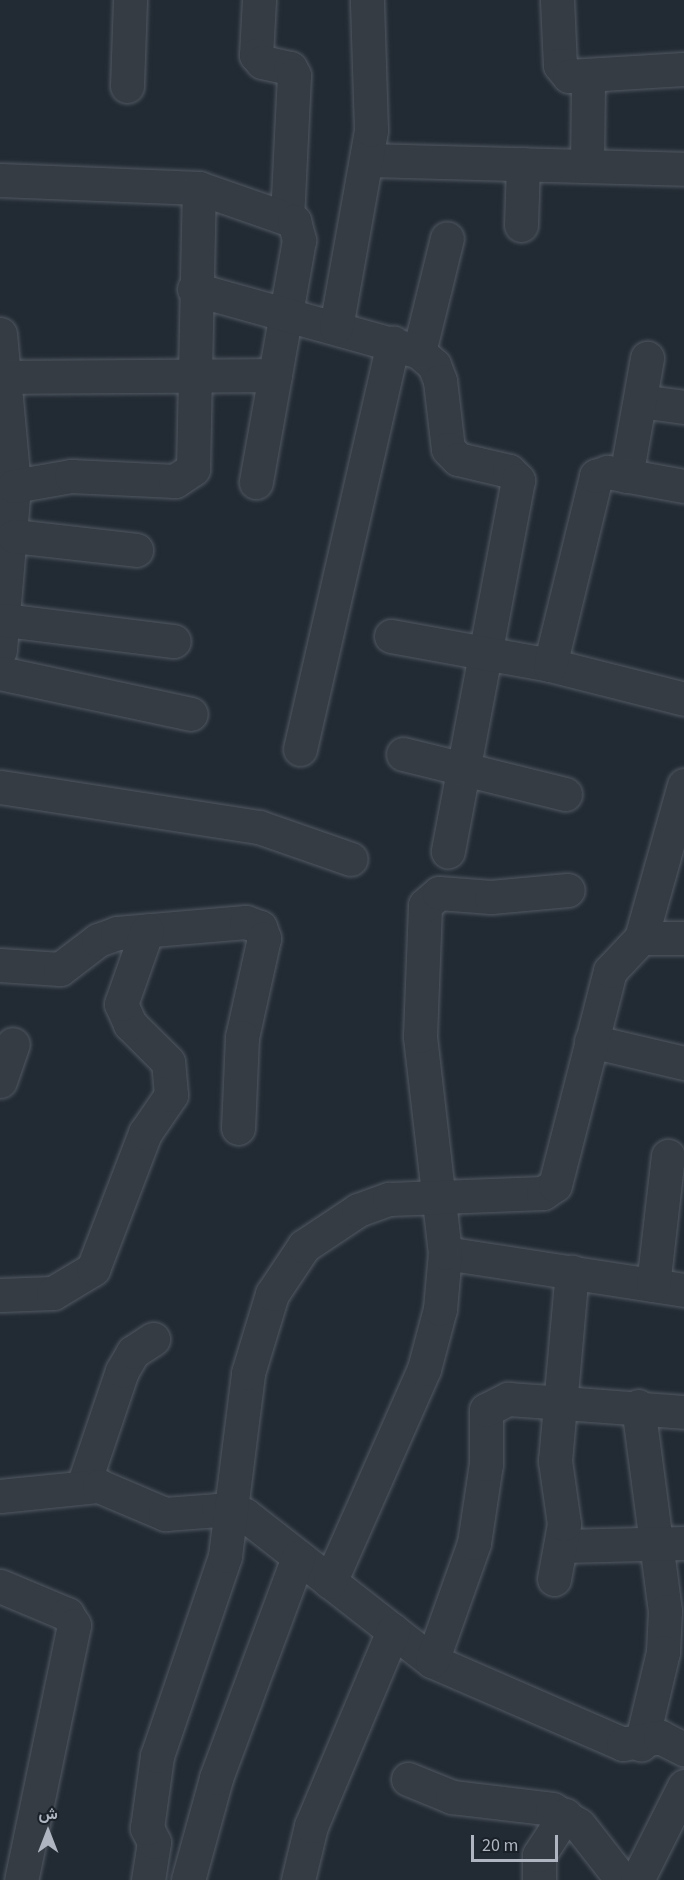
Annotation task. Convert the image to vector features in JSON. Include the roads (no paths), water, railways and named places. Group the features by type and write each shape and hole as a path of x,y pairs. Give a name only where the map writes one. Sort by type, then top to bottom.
{"street":[{"path":"127,86 130,0"},
{"path":"256,482 299,240 287,216 294,75 290,68 262,62 256,55 259,0"},
{"path":"336,327 368,160 373,107 367,0"},
{"path":"557,0 560,65 569,76 588,79 684,69"},
{"path":"587,165 588,79"},
{"path":"368,160 684,169"},
{"path":"521,225 523,164"},
{"path":"0,180 199,188 287,216"},
{"path":"14,486 71,476 182,479 197,455 194,290 199,188"},
{"path":"300,749 406,347 447,238"},
{"path":"194,290 406,347 434,365 440,381 448,449 458,459 509,471 518,480 448,851"},
{"path":"0,334 7,377 6,434 14,486 14,536 3,635 174,641"},
{"path":"626,476 647,358"},
{"path":"7,377 275,375"},
{"path":"640,401 684,407"},
{"path":"550,665 593,480 600,473 684,486"},
{"path":"14,536 136,550"},
{"path":"391,636 550,665 684,699"},
{"path":"0,673 191,714"},
{"path":"403,754 565,794"},
{"path":"0,787 259,827 351,859"},
{"path":"148,1880 154,1842 147,1828 157,1756 216,1591 254,1347 286,1268 329,1224 389,1199 440,1193 550,1190 610,971 641,938 683,799"},
{"path":"330,1582 424,1369 440,1310 446,1253 420,1036 426,905 439,893 491,897 568,890"},
{"path":"0,965 60,969 107,935 246,922 263,932 242,1037 238,1128"},
{"path":"0,1295 53,1293 93,1269 146,1133 171,1095 168,1062 130,1024 121,1004 147,930"},
{"path":"641,938 684,938"},
{"path":"591,1041 684,1063"},
{"path":"0,1080 13,1044"},
{"path":"446,1253 668,1288 668,1156"},
{"path":"554,1579 562,1545 555,1461 564,1400 572,1272"},
{"path":"83,1486 126,1361 153,1339"},
{"path":"432,1661 474,1543 485,1473 486,1410 508,1399 564,1400 684,1412"},
{"path":"638,1406 670,1543 665,1632 641,1744"},
{"path":"0,1496 83,1486 114,1490 165,1514 230,1511 259,1523 298,1557 432,1661 622,1744 641,1744 660,1737 684,1749"},
{"path":"562,1545 670,1543"},
{"path":"188,1880 216,1778 298,1557"},
{"path":"0,1586 67,1614 74,1625 21,1880"},
{"path":"298,1880 311,1826 393,1631"},
{"path":"408,1779 452,1797 538,1805 565,1815 591,1838 622,1880"},
{"path":"637,1880 684,1786"},
{"path":"539,1880 539,1855 565,1815"}]}
